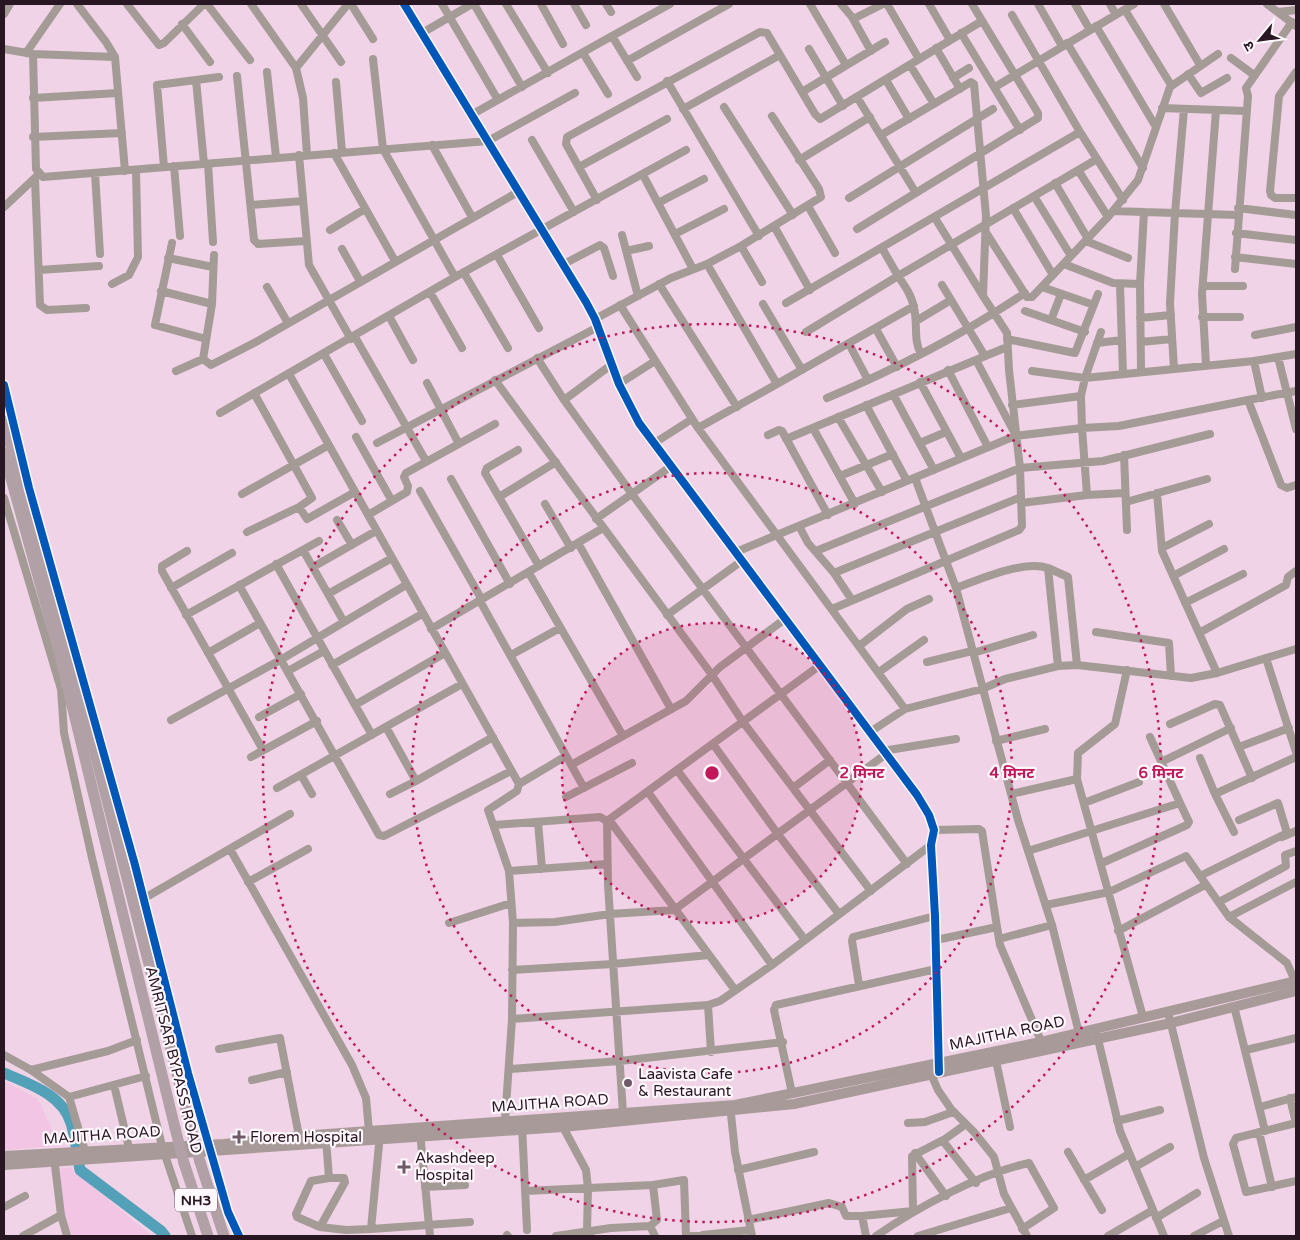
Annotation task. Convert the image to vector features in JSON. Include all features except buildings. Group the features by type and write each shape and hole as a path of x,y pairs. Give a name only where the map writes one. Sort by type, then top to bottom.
{"highway":[{"name":"AMRITSAR BYPASS ROAD","path":"4,421 102,781 190,1125 224,1236"},
{"name":"AMRITSAR BYPASS ROAD","path":"4,453 73,705 150,1033 184,1163 208,1236"},
{"path":"62,696 73,705"},
{"path":"102,781 115,792"}],"main road":[{"name":"MAJITHA ROAD","path":"420,1133 505,1121 522,1125 563,1127 794,1104 934,1069 1097,1033 1171,1023 1234,1006 1296,985"},
{"name":"MAJITHA ROAD","path":"995,1056 1042,1041 1079,1033 1097,1033 1143,1018 1296,985"},
{"name":"MAJITHA ROAD","path":"83,1154 209,1148 420,1133 522,1125 623,1113 731,1109 792,1093 934,1069"},
{"name":"MAJITHA ROAD","path":"209,1148 299,1136 326,1139 369,1131 380,1135"},
{"name":"MAJITHA ROAD","path":"4,1165 129,1148 164,1150"},
{"name":"MAJITHA ROAD","path":"4,1156 60,1157"}],"street":[{"path":"4,14 10,4"},
{"path":"60,4 30,54 33,137 37,176 41,308 47,310 86,308"},
{"path":"77,4 115,57 125,171"},
{"path":"127,4 159,45 164,44 182,24 205,4 250,60"},
{"path":"251,4 296,68 303,98 303,201 305,241 309,265 328,300 353,338 426,461"},
{"path":"302,4 324,34 341,62"},
{"path":"296,68 349,4 373,39"},
{"path":"404,4 596,323 619,384 639,424 743,560 819,666 917,795 929,815 934,830 931,845 936,940 934,1069 938,1090 953,1112 966,1124 994,1157 1000,1172 1004,1194 1026,1236"},
{"path":"442,4 498,100"},
{"path":"422,33 473,4 522,87"},
{"path":"506,4 548,73"},
{"path":"541,4 563,44"},
{"path":"574,4 586,25"},
{"path":"606,4 611,12"},
{"path":"471,114 670,4"},
{"path":"628,61 730,4"},
{"path":"810,4 846,65"},
{"path":"841,4 853,19 871,50"},
{"path":"853,19 883,4"},
{"path":"887,4 919,59"},
{"path":"929,4 950,40"},
{"path":"857,229 1020,130 1039,115 982,21 974,4"},
{"path":"1038,4 1143,168"},
{"path":"1075,4 1093,28 1156,127"},
{"path":"1110,4 1116,15"},
{"path":"994,87 1134,4"},
{"path":"1164,4 1200,66"},
{"path":"1235,269 1246,88 1294,24 1267,4"},
{"path":"1124,10 1171,85"},
{"path":"1278,12 1296,10"},
{"path":"1012,15 1080,132 1123,200"},
{"path":"597,200 566,144 567,137 762,31 767,33 818,118 824,118 982,21"},
{"path":"182,24 210,62"},
{"path":"961,33 1020,130"},
{"path":"612,36 637,77"},
{"path":"802,92 885,42"},
{"path":"936,48 960,88"},
{"path":"4,49 30,54 115,57"},
{"path":"808,49 843,106"},
{"path":"583,53 608,94"},
{"path":"985,227 1025,293 1030,298 1087,240 1123,200 1138,180 1171,85 1218,54"},
{"path":"683,109 780,55"},
{"path":"1231,58 1254,75"},
{"path":"373,59 383,149 455,278"},
{"path":"910,65 934,104"},
{"path":"953,78 970,68"},
{"path":"268,72 276,157"},
{"path":"1296,72 1279,96 1270,191 1271,195 1275,198 1296,198"},
{"path":"1188,74 1201,93 1227,78"},
{"path":"237,76 245,160 256,243 305,241"},
{"path":"164,167 156,88 160,84 219,77"},
{"path":"196,80 214,242"},
{"path":"886,80 909,119"},
{"path":"667,81 759,236"},
{"path":"336,82 338,153 365,210 395,261"},
{"path":"881,135 960,88 971,82 974,84 984,188 983,296"},
{"path":"33,98 118,93"},
{"path":"37,176 125,171 276,157 488,141 575,93"},
{"path":"857,97 916,193"},
{"path":"724,107 793,216"},
{"path":"1162,108 1246,111"},
{"path":"849,198 993,109"},
{"path":"1174,369 1171,315 1175,213 1184,109"},
{"path":"1206,365 1202,317 1203,286 1216,110"},
{"path":"377,443 537,358 596,323 620,305 659,284 707,264 819,200 822,194 772,116"},
{"path":"799,160 870,117"},
{"path":"579,167 667,119"},
{"path":"786,303 1080,132"},
{"path":"33,137 122,133"},
{"path":"532,140 574,212"},
{"path":"432,145 472,217"},
{"path":"220,413 430,292 686,150"},
{"path":"806,332 951,244 985,227 1012,208 1097,159"},
{"path":"174,166 180,236"},
{"path":"112,284 129,275 138,257 136,170"},
{"path":"1078,170 1108,217"},
{"path":"95,173 100,254"},
{"path":"643,175 693,269"},
{"path":"4,207 37,176"},
{"path":"658,203 704,179"},
{"path":"1054,184 1087,240 1128,258"},
{"path":"203,359 207,363 216,364 518,192"},
{"path":"1034,196 1071,256"},
{"path":"251,205 303,201"},
{"path":"808,206 835,253"},
{"path":"1012,208 1053,275"},
{"path":"675,234 724,209"},
{"path":"330,230 365,210"},
{"path":"1113,211 1208,213 1238,211 1296,215"},
{"path":"1141,372 1140,284 1144,212"},
{"path":"832,609 1020,530 1020,468 1015,435 1006,329 983,296 935,218"},
{"path":"774,226 810,290"},
{"path":"1236,233 1296,240"},
{"path":"622,235 638,296"},
{"path":"172,242 155,325 206,339"},
{"path":"562,264 600,246 604,248 613,276"},
{"path":"626,251 649,246"},
{"path":"741,246 762,282"},
{"path":"882,248 910,295 916,321 916,341 921,354"},
{"path":"342,250 360,281"},
{"path":"203,359 212,304 214,255"},
{"path":"497,255 538,328"},
{"path":"1235,256 1296,264"},
{"path":"168,258 213,268"},
{"path":"707,264 777,384"},
{"path":"1064,264 1120,285 1140,284"},
{"path":"39,270 98,266"},
{"path":"464,273 508,348"},
{"path":"659,284 737,407"},
{"path":"942,285 985,356"},
{"path":"1120,285 1123,374"},
{"path":"1203,286 1243,286"},
{"path":"267,287 288,323"},
{"path":"1042,287 1094,305"},
{"path":"161,291 212,304"},
{"path":"430,292 462,348"},
{"path":"827,398 897,367 996,313 1025,293"},
{"path":"1051,320 1061,294"},
{"path":"1007,339 1075,353 1085,332 1098,294"},
{"path":"916,321 951,300"},
{"path":"763,304 802,370"},
{"path":"620,305 698,428 905,709"},
{"path":"698,428 914,306"},
{"path":"1025,312 1085,332"},
{"path":"1140,318 1171,315"},
{"path":"389,316 413,360"},
{"path":"1202,317 1240,317"},
{"path":"1255,334 1296,327"},
{"path":"876,329 897,367"},
{"path":"1088,495 1084,462 1081,396 1085,378 1101,332"},
{"path":"1140,342 1172,339"},
{"path":"1097,343 1122,340"},
{"path":"849,344 868,380"},
{"path":"786,440 948,370 1007,347"},
{"path":"324,354 362,421"},
{"path":"1032,371 1085,378 1254,361 1296,354"},
{"path":"1278,357 1296,429"},
{"path":"537,358 564,400 632,494 907,864"},
{"path":"176,371 203,359"},
{"path":"976,360 1015,435"},
{"path":"619,384 655,361"},
{"path":"1254,361 1262,398"},
{"path":"564,400 611,365"},
{"path":"948,370 988,447"},
{"path":"289,374 519,784"},
{"path":"495,380 712,675 744,722 871,891"},
{"path":"920,382 961,458"},
{"path":"427,383 459,444"},
{"path":"4,385 29,488 115,792 160,970 209,1148 228,1212 239,1236"},
{"path":"736,552 1015,435 1119,426 1296,391"},
{"path":"247,532 299,507 312,498 254,393"},
{"path":"893,394 934,470"},
{"path":"1012,405 1081,396"},
{"path":"1248,400 1281,485 1287,488 1296,485"},
{"path":"866,405 907,481"},
{"path":"838,417 882,492"},
{"path":"653,444 692,418"},
{"path":"368,515 408,490 404,475 495,424"},
{"path":"813,428 854,504"},
{"path":"768,435 781,430 828,515"},
{"path":"920,443 946,432"},
{"path":"816,551 1020,468 1084,462 1124,455 1210,434"},
{"path":"356,437 392,501"},
{"path":"242,494 329,445"},
{"path":"518,450 485,470 540,566"},
{"path":"840,476 892,454"},
{"path":"1124,455 1126,530"},
{"path":"499,497 556,462"},
{"path":"596,518 670,467"},
{"path":"915,478 956,588 1011,794 1052,925 1079,1033"},
{"path":"451,479 510,584"},
{"path":"1126,502 1207,479"},
{"path":"420,491 584,788"},
{"path":"299,507 307,519 356,492"},
{"path":"834,573 1021,500 1125,493"},
{"path":"1157,493 1162,548 1217,673"},
{"path":"4,498 62,696 64,733 73,778 164,1150 192,1236"},
{"path":"545,504 571,548"},
{"path":"337,520 352,545"},
{"path":"1162,548 1209,524"},
{"path":"799,526 808,543 834,573 852,600"},
{"path":"431,629 603,528"},
{"path":"313,566 376,532"},
{"path":"186,614 320,541"},
{"path":"578,543 671,709"},
{"path":"1173,576 1224,549"},
{"path":"303,550 344,622"},
{"path":"187,552 161,568 263,750"},
{"path":"171,588 232,553"},
{"path":"328,594 392,558"},
{"path":"668,615 743,560"},
{"path":"276,564 372,735"},
{"path":"956,588 1004,571 1034,567 1048,568 1068,577 1077,665"},
{"path":"1048,568 1058,666"},
{"path":"1199,633 1286,585 1288,576 1296,572"},
{"path":"529,573 623,736"},
{"path":"1185,603 1243,574"},
{"path":"239,585 317,721 377,834 381,836 427,815 511,771"},
{"path":"171,720 282,659 406,585"},
{"path":"859,646 907,610 929,599"},
{"path":"332,665 422,614"},
{"path":"571,765 690,698 712,675 785,618"},
{"path":"208,653 260,623"},
{"path":"511,655 560,628"},
{"path":"1096,632 1169,643 1171,676"},
{"path":"927,662 1034,635"},
{"path":"879,672 924,640"},
{"path":"870,732 905,709 982,689 1005,679 1058,666 1077,665 1191,678 1217,673 1296,649"},
{"path":"288,671 324,651"},
{"path":"355,705 444,653"},
{"path":"1266,658 1289,728 1295,740 1296,752"},
{"path":"608,821 819,666"},
{"path":"1128,670 1115,724 1078,753 1077,780 1102,863 1118,931 1143,1018"},
{"path":"277,788 462,684"},
{"path":"259,717 301,694"},
{"path":"1170,724 1218,704 1222,707 1252,778"},
{"path":"251,757 317,721"},
{"path":"386,727 416,781"},
{"path":"996,741 1045,728"},
{"path":"1161,762 1231,728"},
{"path":"1239,747 1289,728"},
{"path":"1102,863 1187,825 1189,822 1150,736"},
{"path":"390,794 493,737"},
{"path":"513,922 555,922 610,914 674,910 885,752 956,739"},
{"path":"713,744 777,833 839,914"},
{"path":"505,1121 510,1069 513,922 509,871 489,809 517,791 519,784 566,756"},
{"path":"1216,794 1296,757"},
{"path":"1200,758 1234,832"},
{"path":"794,788 830,760"},
{"path":"566,797 632,763"},
{"path":"677,770 806,940"},
{"path":"301,775 312,794"},
{"path":"1011,794 1077,780"},
{"path":"1084,803 1139,782"},
{"path":"648,792 772,964"},
{"path":"1200,876 1286,833 1278,802 1239,820"},
{"path":"1028,851 1180,803"},
{"path":"143,899 290,814"},
{"path":"494,825 600,817 608,821 735,990"},
{"path":"608,821 607,864 623,1113"},
{"path":"538,822 542,869"},
{"path":"934,830 979,828 982,831 999,939 1042,1041"},
{"path":"1226,863 1296,831"},
{"path":"512,1019 708,1006 735,990 806,940 931,845"},
{"path":"230,849 352,1065 366,1098 369,1131"},
{"path":"248,882 308,849"},
{"path":"1219,902 1286,866 1285,856 1296,851"},
{"path":"1046,906 1109,892 1186,856 1229,917 1287,963 1296,985"},
{"path":"509,871 607,864"},
{"path":"1229,917 1296,882"},
{"path":"1118,931 1205,885"},
{"path":"449,923 511,903"},
{"path":"859,985 853,937 935,916"},
{"path":"999,939 1052,925"},
{"path":"936,940 997,927"},
{"path":"512,970 613,964 709,955"},
{"path":"792,1093 783,1042 774,1010 776,1005 936,969"},
{"path":"708,1006 711,1052"},
{"path":"1234,1006 1260,1107 1262,1131 1272,1187"},
{"path":"1168,1012 1202,1149 1229,1236"},
{"path":"1097,1033 1117,1121 1164,1236"},
{"path":"219,1049 279,1037 299,1136"},
{"path":"1246,1050 1296,1038"},
{"path":"31,1070 108,1050 137,1040"},
{"path":"510,1069 620,1062 783,1042"},
{"path":"4,1055 31,1070 70,1097 83,1154"},
{"path":"995,1056 1010,1127"},
{"path":"252,1080 287,1072"},
{"path":"70,1097 146,1076"},
{"path":"114,1085 129,1148"},
{"path":"1260,1107 1293,1098 1296,1123 1235,1139 1233,1144 1245,1191 1296,1181"},
{"path":"692,1236 751,1233 738,1170 731,1109"},
{"path":"1117,1121 1160,1110"},
{"path":"908,1123 925,1122 953,1112"},
{"path":"913,1211 911,1157 915,1153 943,1141 966,1124"},
{"path":"522,1125 526,1230"},
{"path":"563,1127 584,1166 588,1188 588,1234"},
{"path":"420,1133 430,1236"},
{"path":"371,1229 380,1135"},
{"path":"326,1139 329,1178"},
{"path":"943,1141 976,1183"},
{"path":"1135,1167 1170,1147"},
{"path":"738,1170 814,1152"},
{"path":"1068,1152 1102,1210"},
{"path":"915,1153 946,1196"},
{"path":"1084,1180 1129,1154"},
{"path":"60,1157 61,1215 67,1236"},
{"path":"876,1236 913,1211 1000,1172 1031,1164 1053,1207 1050,1212 1022,1229"},
{"path":"320,1227 345,1182 342,1178 329,1178 311,1180 296,1214 297,1217 320,1227 346,1230 470,1222"},
{"path":"525,1191 653,1185 684,1181 686,1236"},
{"path":"425,1187 464,1185"},
{"path":"556,1236 588,1234 611,1228 650,1226 657,1220 653,1185"},
{"path":"1156,1218 1197,1193"},
{"path":"4,1207 25,1196"},
{"path":"748,1220 829,1203 842,1207 847,1216 913,1211"},
{"path":"918,1236 1011,1208"},
{"path":"1108,1236 1153,1210"},
{"path":"23,1236 61,1215"},
{"path":"862,1216 866,1236"},
{"path":"1194,1236 1223,1220"},
{"path":"650,1226 655,1236"},
{"path":"611,1228 616,1236"}],"shaded area":[{"path":"4,1081 38,1099 60,1146 4,1150"},
{"path":"69,1167 152,1236 70,1236 50,1170"}],"waterway":[{"path":"4,1073 44,1091 60,1104 67,1113 71,1123 80,1170 165,1236"}],"cycle path":[{"path":"404,4 586,302 595,319 619,384 639,423 917,795 929,815 934,830 931,845 939,1072"},
{"path":"4,385 29,488 135,865 188,1073 228,1212 239,1236"}],"place":[{"name":"Laavista Cafe & Restaurant","path":"628,1083"},
{"name":"Florem Hospital","path":"239,1137"},
{"name":"Akashdeep Hospital","path":"404,1167"}]}
